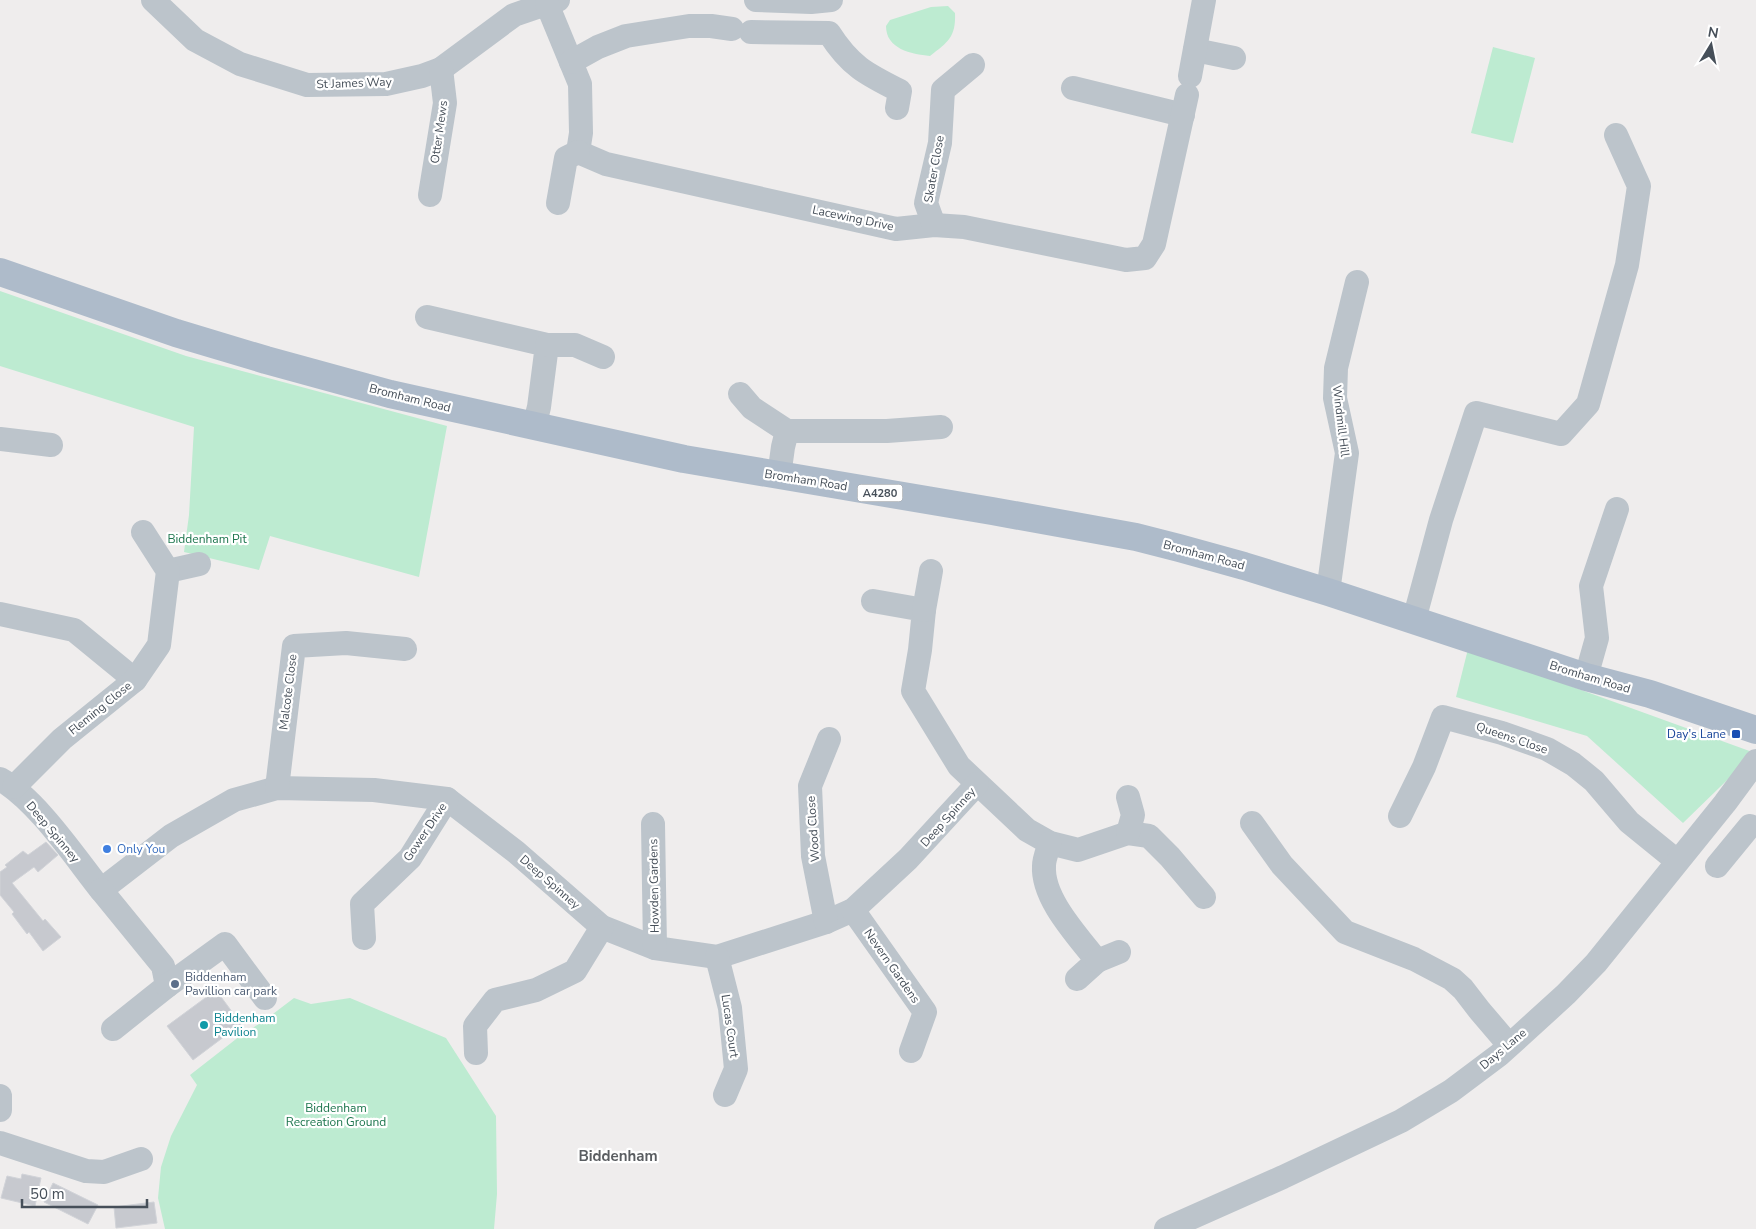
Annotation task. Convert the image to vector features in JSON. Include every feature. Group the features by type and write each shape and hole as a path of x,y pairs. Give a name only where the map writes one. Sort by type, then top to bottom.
{"main road":[{"name":"Bromham Road","path":"0,272 176,333 390,394 684,459 1136,537 1244,566 1328,592 1586,677 1650,694 1756,730"}],"street":[{"name":"St James Way","path":"153,0 195,40 240,64 307,84 386,84 422,76 442,68 514,15 552,2"},
{"path":"756,0 811,2 831,0"},
{"path":"829,33 838,16 838,0"},
{"path":"1073,88 1187,95 1204,0"},
{"path":"552,2 580,84 581,133 578,152 566,158 558,203"},
{"path":"571,62 598,47 626,36 689,26 711,26 742,31 829,33"},
{"path":"829,33 841,51 857,68 900,91 897,108"},
{"path":"1195,50 1234,58"},
{"name":"Skater Close","path":"934,225 926,203 940,142 943,90 973,65"},
{"name":"Otter Mews","path":"430,195 445,104 442,68"},
{"name":"Lacewing Drive","path":"578,152 606,164 896,229 934,225 964,227 1126,260 1145,258 1154,244 1187,95"},
{"path":"1414,620 1440,520 1476,413 1561,434 1588,404 1627,265 1639,186 1616,135"},
{"name":"Windmill Hill","path":"1328,592 1348,453 1335,398 1336,368 1357,282"},
{"path":"427,317 547,345 575,345 603,357"},
{"path":"534,427 539,407 547,345"},
{"path":"740,394 752,408 787,431 887,431 941,427"},
{"path":"779,476 787,431"},
{"path":"0,439 51,446"},
{"path":"1586,677 1597,638 1591,586 1617,509"},
{"path":"143,532 168,571 199,564"},
{"name":"Fleming Close","path":"7,783 135,680 159,645 168,571"},
{"name":"Deep Spinney","path":"931,572 913,691 959,766 1027,830 1050,843 1078,850 1128,833"},
{"path":"872,601 924,610"},
{"path":"0,614 74,630 135,680"},
{"name":"Malcote Close","path":"277,788 294,646 346,643 405,649"},
{"name":"Queens Close","path":"1400,816 1424,767 1443,717 1502,733 1547,749 1573,764 1594,781 1629,822 1677,861"},
{"name":"Wood Close","path":"826,922 813,856 810,786 829,739"},
{"name":"Days Lane","path":"1166,1229 1283,1177 1401,1120 1451,1091 1509,1045 1566,994 1596,963 1725,803 1756,761"},
{"name":"Deep Spinney","path":"7,783 54,830 165,976"},
{"name":"Deep Spinney","path":"447,799 516,852 602,927 655,948 717,957 826,922 853,910 908,860 977,784"},
{"path":"101,890 171,836 234,800 277,788 374,790 447,799"},
{"path":"1128,797 1132,815 1128,833 1149,836 1170,857 1204,897"},
{"name":"Gower Drive","path":"364,938 362,904 410,858 447,799"},
{"path":"1717,866 1753,823 1725,803"},
{"path":"1252,823 1282,865 1345,932 1414,959 1452,979 1463,989 1509,1045"},
{"name":"Howden Gardens","path":"653,824 655,948"},
{"path":"1050,843 1044,866 1048,891 1060,913 1097,961"},
{"name":"Nevern Gardens","path":"853,910 926,1012 911,1051"},
{"path":"476,1053 475,1026 495,1000 536,990 575,971 602,927"},
{"path":"113,1028 165,976 225,944 266,998"},
{"path":"1077,980 1097,961 1119,952"},
{"name":"Lucas Court","path":"717,957 730,1008 736,1068 726,1095"},
{"path":"0,1096 0,1110"},
{"path":"0,1143 86,1171 104,1172 141,1159"}],"green space":[{"path":"948,6 955,13 954,28 946,43 930,56 908,52 890,40 886,26 890,20 931,7"},
{"path":"1493,47 1535,58 1513,143 1471,133"},
{"name":"Biddenham Pit","path":"0,291 186,356 447,426 419,577 270,536 259,570 184,552 189,515 194,427 0,366"},
{"path":"1468,649 1755,753 1683,823 1587,736 1456,697"},
{"name":"Biddenham Recreation Ground","path":"294,998 311,1004 350,998 446,1038 496,1116 497,1194 494,1229 165,1229 158,1198 161,1167 171,1136 197,1085 190,1075 240,1036"}],"building":[{"path":"46,842 58,855 38,872 34,867 12,883 43,921 45,919 61,937 43,951 29,932 27,934 12,914 14,912 0,895 0,872 7,867 5,865 23,851 28,855"},
{"name":"Biddenham Pavilion","path":"216,990 241,1024 193,1060 167,1026"},
{"path":"22,1174 41,1178 35,1206 1,1198 7,1176 21,1179"},
{"path":"53,1183 98,1205 88,1224 44,1202"},
{"path":"154,1202 157,1223 116,1228 114,1207"}],"place":[{"name":"Day's Lane","path":"1736,734"},
{"name":"Only You","path":"107,849"},
{"name":"Biddenham Pavillion car park","path":"175,984"},
{"name":"Biddenham Pavilion","path":"204,1025"}],"district":[{"name":"Biddenham","path":"618,1156"}]}
